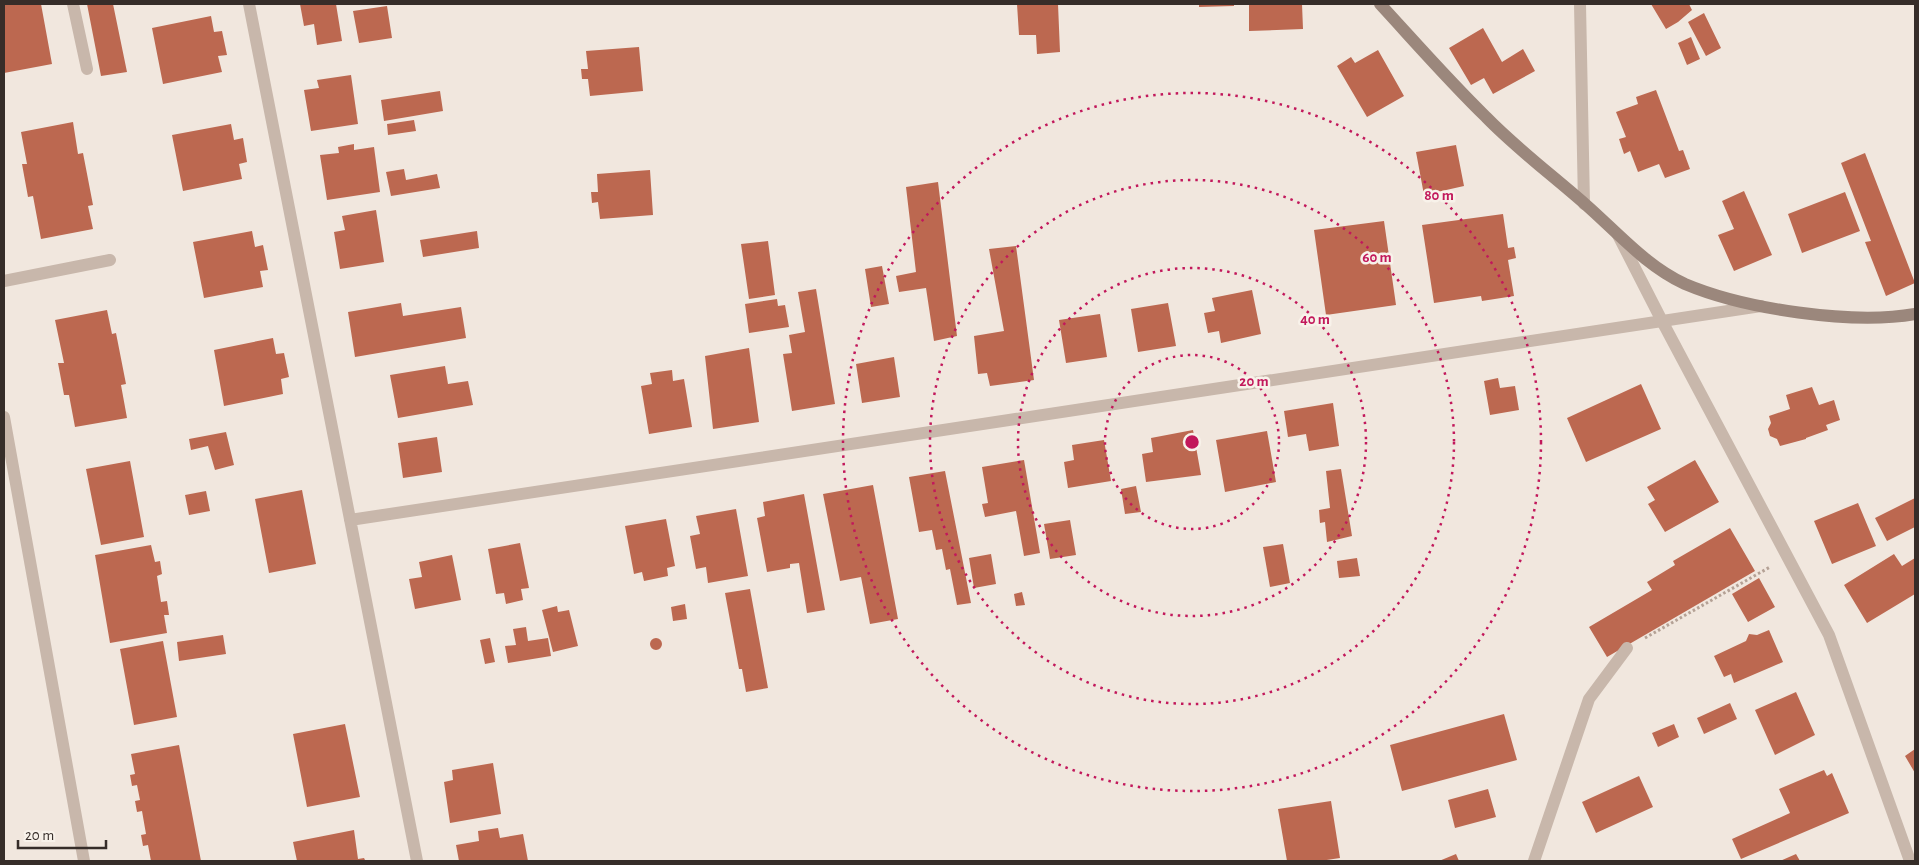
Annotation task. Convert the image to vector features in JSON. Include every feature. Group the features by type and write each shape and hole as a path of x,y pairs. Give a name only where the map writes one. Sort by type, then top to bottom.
{"street":[{"path":"73,4 87,68"},
{"path":"249,4 417,861"},
{"path":"1380,4 1487,118 1649,262 1684,283 1724,298 1761,306 1861,318 1915,314"},
{"path":"1580,4 1584,204"},
{"path":"1617,233 1662,322 1828,635 1910,861"},
{"path":"4,281 110,260"},
{"path":"350,520 1761,306"},
{"path":"4,417 84,861"},
{"path":"1534,861 1588,699 1627,648"}],"path":[{"path":"1627,648 1788,557"}],"building":[{"path":"4,4 41,4 52,64 4,73"},
{"path":"87,4 113,4 127,72 101,76"},
{"path":"300,4 336,4 342,41 317,45 314,24 304,26"},
{"path":"1017,4 1058,4 1060,52 1037,54 1036,35 1019,35"},
{"path":"1199,4 1234,4 1234,6 1199,7"},
{"path":"1249,4 1302,4 1303,29 1249,31"},
{"path":"1651,4 1689,4 1692,10 1666,29"},
{"path":"387,6 392,38 359,43 353,11"},
{"path":"1704,13 1721,48 1706,56 1688,22"},
{"path":"211,16 214,32 222,31 227,55 218,56 222,72 163,84 152,28"},
{"path":"1483,28 1502,62 1523,49 1535,71 1493,94 1484,78 1471,85 1449,48"},
{"path":"1691,37 1700,59 1687,65 1678,43"},
{"path":"639,47 643,91 590,96 588,79 582,79 581,69 588,69 586,51"},
{"path":"1378,50 1404,96 1367,117 1337,66 1351,57 1355,63"},
{"path":"351,75 358,124 311,131 304,90 319,88 317,80"},
{"path":"1656,90 1679,151 1683,150 1690,169 1665,178 1659,164 1638,172 1630,151 1624,154 1619,139 1626,137 1616,112 1638,104 1636,97"},
{"path":"440,91 443,111 384,121 381,100"},
{"path":"414,120 416,131 388,135 387,124"},
{"path":"73,122 78,154 83,153 93,205 88,206 93,229 41,239 33,196 28,197 22,164 27,164 21,132"},
{"path":"231,124 234,140 243,138 247,162 239,164 242,179 183,191 172,135"},
{"path":"354,144 354,150 374,147 380,192 327,200 320,155 339,153 338,147"},
{"path":"1456,145 1464,186 1424,195 1416,152"},
{"path":"1865,153 1915,283 1886,296 1865,242 1871,241 1841,163"},
{"path":"404,169 406,180 437,174 440,188 391,196 386,172"},
{"path":"650,170 653,215 600,219 598,202 592,203 591,192 598,192 597,174"},
{"path":"938,182 957,336 934,341 926,288 899,292 896,276 916,272 906,187"},
{"path":"1744,191 1772,255 1734,271 1718,235 1734,229 1722,201"},
{"path":"1845,192 1860,231 1802,253 1788,214"},
{"path":"376,210 384,262 340,269 334,232 345,230 342,216"},
{"path":"1503,214 1508,248 1514,247 1516,258 1508,260 1514,296 1482,301 1481,296 1434,303 1422,225"},
{"path":"1384,221 1396,305 1326,315 1314,230"},
{"path":"252,231 255,247 263,245 268,270 260,271 263,287 204,298 193,242"},
{"path":"477,231 479,248 423,257 420,240"},
{"path":"768,241 775,295 749,299 741,244"},
{"path":"1016,246 1034,380 990,386 987,373 978,374 974,336 1004,331 989,249"},
{"path":"882,266 889,304 871,307 865,269"},
{"path":"816,289 835,404 792,411 783,354 792,353 789,335 805,332 798,292"},
{"path":"1252,290 1261,334 1221,343 1219,331 1208,333 1204,313 1215,311 1212,298"},
{"path":"777,299 778,306 785,305 789,327 749,333 745,304"},
{"path":"401,303 403,316 461,307 466,338 355,357 348,312"},
{"path":"1168,303 1176,346 1138,352 1131,309"},
{"path":"107,310 112,334 116,333 126,384 121,385 127,418 75,427 69,395 64,395 58,363 64,363 55,320"},
{"path":"1100,314 1107,357 1066,363 1059,320"},
{"path":"273,338 276,354 284,353 289,377 281,379 283,394 224,406 214,350"},
{"path":"749,348 759,422 713,429 705,356"},
{"path":"894,357 900,397 862,403 856,364"},
{"path":"445,366 448,384 468,381 473,405 398,418 390,375"},
{"path":"672,370 673,381 684,379 692,427 649,434 641,386 652,384 650,373"},
{"path":"1498,378 1500,388 1515,386 1519,410 1490,415 1484,381"},
{"path":"1641,384 1661,429 1586,462 1567,418"},
{"path":"1812,387 1819,405 1834,400 1840,420 1826,425 1828,430 1806,439 1780,446 1777,439 1770,436 1768,429 1771,423 1769,416 1790,409 1786,395"},
{"path":"1333,403 1339,446 1309,451 1306,434 1288,437 1284,411"},
{"path":"1193,430 1201,475 1146,482 1142,454 1153,452 1151,438"},
{"path":"1267,431 1276,482 1225,492 1216,440"},
{"path":"226,432 234,465 215,470 208,446 191,450 189,439"},
{"path":"437,437 442,472 403,478 398,443"},
{"path":"1104,440 1111,481 1068,488 1064,462 1074,460 1072,445"},
{"path":"1024,460 1040,553 1024,556 1016,511 985,517 982,504 988,503 982,467"},
{"path":"1695,460 1719,502 1665,532 1648,504 1655,500 1647,487"},
{"path":"130,461 144,537 101,545 86,469"},
{"path":"1341,469 1352,536 1327,542 1325,522 1320,523 1319,510 1330,508 1326,471"},
{"path":"945,471 971,603 957,605 950,569 946,570 942,549 936,550 932,530 919,532 909,477"},
{"path":"873,485 898,619 870,624 861,577 840,581 823,494"},
{"path":"1136,486 1141,512 1125,514 1121,489"},
{"path":"302,490 316,564 269,573 255,499"},
{"path":"206,491 210,511 189,515 185,495"},
{"path":"804,494 825,610 807,613 799,563 790,564 790,568 767,572 757,518 765,516 763,502"},
{"path":"1915,498 1915,527 1887,541 1875,518"},
{"path":"1858,503 1876,546 1832,564 1814,521"},
{"path":"736,509 748,576 708,583 706,567 696,569 690,536 700,534 696,516"},
{"path":"666,519 675,566 667,568 668,576 644,581 642,572 634,574 625,526"},
{"path":"1070,520 1076,555 1050,559 1044,524"},
{"path":"1730,528 1755,571 1607,657 1589,627 1652,590 1647,582 1675,565 1673,561"},
{"path":"520,543 529,588 521,589 523,600 506,604 504,593 496,594 488,549"},
{"path":"1283,544 1290,583 1270,587 1263,547"},
{"path":"151,545 155,562 160,561 162,574 157,576 161,602 167,601 169,615 164,615 167,633 110,643 95,555"},
{"path":"991,554 996,584 974,588 969,558"},
{"path":"1894,554 1902,566 1915,558 1915,594 1867,623 1844,585"},
{"path":"452,555 461,600 415,609 409,579 422,577 419,562"},
{"path":"1357,558 1360,576 1339,578 1337,561"},
{"path":"1759,578 1775,607 1748,622 1732,594"},
{"path":"750,589 768,688 746,692 742,669 739,669 725,593"},
{"path":"1022,592 1025,605 1016,606 1014,594"},
{"path":"685,604 687,619 673,621 671,607"},
{"path":"557,606 558,612 569,610 578,646 553,652 542,610"},
{"path":"526,627 528,641 548,638 551,656 508,663 505,646 516,645 513,629"},
{"path":"1769,630 1783,662 1734,683 1731,674 1724,677 1714,656 1746,641 1749,634 1757,635"},
{"path":"223,635 226,654 179,661 177,642"},
{"path":"490,638 495,662 485,664 480,640"},
{"path":"658,638 661,639 661,649 654,650 651,649 650,642 651,639"},
{"path":"163,641 177,717 134,725 120,649"},
{"path":"1796,692 1815,735 1775,755 1755,710"},
{"path":"1730,703 1737,719 1704,734 1697,718"},
{"path":"1504,714 1517,760 1402,791 1390,745"},
{"path":"345,724 360,797 307,807 293,734"},
{"path":"1674,724 1679,737 1658,747 1652,733"},
{"path":"179,745 201,861 151,861 148,845 143,846 141,835 146,834 142,811 137,812 135,801 140,800 137,785 132,786 130,775 135,774 131,754"},
{"path":"1915,749 1915,773 1905,756"},
{"path":"493,763 501,814 450,823 444,782 453,780 452,770"},
{"path":"1824,770 1827,776 1832,773 1849,813 1741,859 1732,839 1790,813 1779,789"},
{"path":"1639,776 1653,807 1596,833 1582,802"},
{"path":"1488,789 1496,817 1455,828 1448,800"},
{"path":"1331,801 1340,858 1320,861 1287,861 1278,809"},
{"path":"498,828 500,838 523,834 528,861 459,861 456,845 479,841 478,831"},
{"path":"354,830 358,859 364,858 365,860 297,861 293,842"},
{"path":"1456,854 1459,861 1439,861"},
{"path":"1796,854 1800,861 1780,861"}]}
